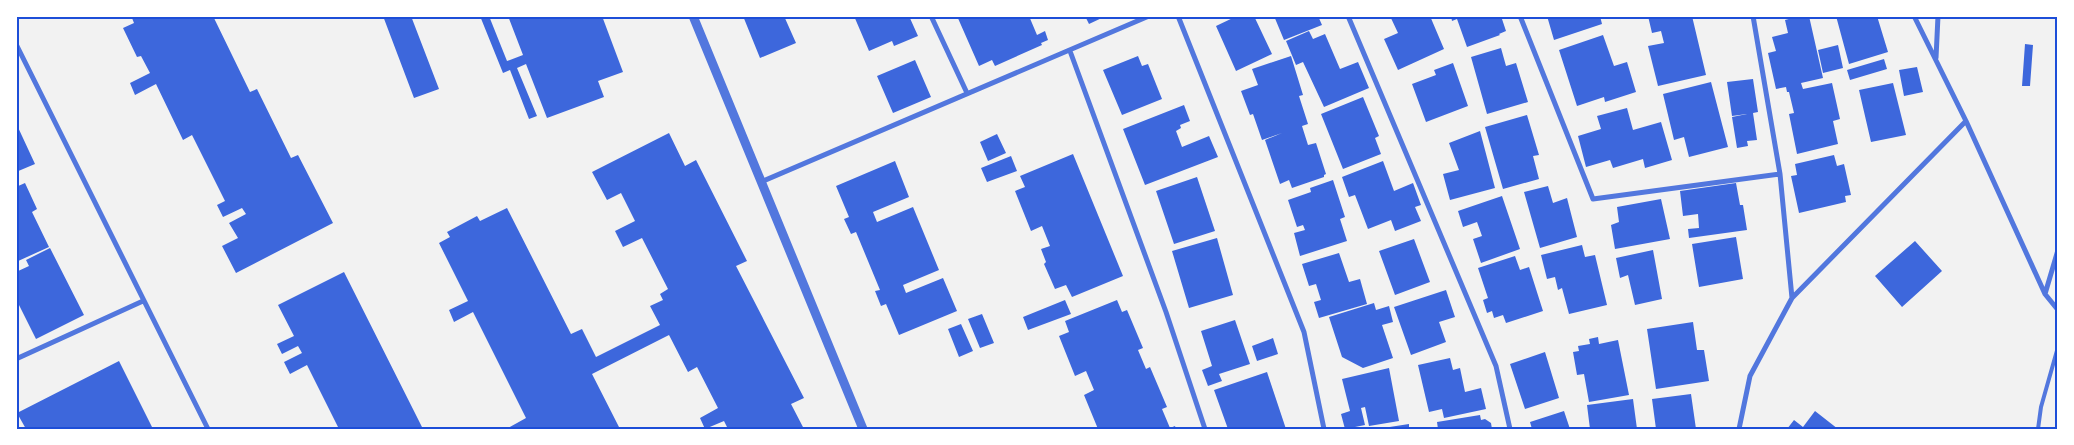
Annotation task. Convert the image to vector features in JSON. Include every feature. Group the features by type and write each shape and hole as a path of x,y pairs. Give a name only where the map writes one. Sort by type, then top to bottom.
{"street":[{"path":"692,16 863,429"},
{"path":"931,16 967,93"},
{"path":"761,182 1149,16"},
{"path":"1178,16 1304,332 1324,429"},
{"path":"1348,16 1496,366 1510,429"},
{"path":"1520,16 1593,199 1780,174"},
{"path":"1754,16 1780,174 1792,298"},
{"path":"1914,16 1966,120 2045,294 2058,310"},
{"path":"1936,61 1938,16"},
{"path":"16,44 208,429"},
{"path":"1070,51 1166,312 1205,429"},
{"path":"1739,429 1750,376 1792,298 1966,120"},
{"path":"2045,294 2058,250"},
{"path":"16,359 143,301"}],"lane":[{"path":"2038,429 2041,407 2058,346"}],"building":[{"path":"136,16 213,16 250,92 257,89 291,158 298,155 333,223 236,273 222,246 238,238 229,223 246,214 242,208 223,217 217,205 225,201 192,135 183,140 156,84 135,95 130,83 150,73 141,56 137,57 123,28 134,23 132,18"},
{"path":"383,16 411,16 439,89 414,98"},
{"path":"480,16 489,16 507,61 523,55 508,16 602,16 623,72 598,81 604,97 547,118 526,64 517,68 537,116 529,119 510,70 503,73"},
{"path":"743,16 784,16 796,43 760,58"},
{"path":"854,16 909,16 918,36 894,46 892,41 869,51"},
{"path":"957,16 1029,16 1037,35 1045,31 1048,40 1041,43 1042,45 995,66 992,60 979,66"},
{"path":"1085,16 1106,16 1089,24"},
{"path":"1237,16 1254,16 1272,54 1236,71 1216,26"},
{"path":"1274,16 1318,16 1322,25 1284,40"},
{"path":"1390,16 1430,16 1444,49 1398,70 1384,39 1398,33"},
{"path":"1451,16 1501,16 1506,31 1467,47 1457,19 1452,21"},
{"path":"1547,16 1600,16 1602,24 1554,40"},
{"path":"1648,16 1692,16 1706,75 1658,86 1648,46 1664,43 1661,31 1652,33"},
{"path":"1809,16 1823,78 1801,83 1803,89 1832,83 1840,119 1833,121 1838,144 1797,154 1789,114 1794,113 1789,92 1787,92 1786,87 1776,89 1768,53 1776,51 1772,37 1788,33 1785,20"},
{"path":"1836,16 1877,16 1888,52 1849,64"},
{"path":"1992,16 2030,16 2029,19 1992,18"},
{"path":"1309,31 1313,39 1325,34 1340,69 1358,62 1369,88 1324,107 1303,62 1296,65 1286,41"},
{"path":"1603,35 1614,66 1627,62 1636,92 1605,102 1604,97 1577,106 1559,50"},
{"path":"2025,44 2033,45 2030,86 2022,86"},
{"path":"1838,45 1843,68 1823,73 1818,50"},
{"path":"1501,48 1506,66 1516,63 1528,102 1487,114 1471,57"},
{"path":"1138,56 1142,66 1148,64 1162,99 1122,115 1103,70"},
{"path":"1291,56 1303,95 1299,96 1308,124 1302,126 1308,145 1316,143 1326,174 1324,177 1292,188 1289,180 1280,184 1265,140 1282,133 1262,140 1253,114 1250,115 1241,91 1258,85 1252,69"},
{"path":"1884,59 1887,69 1850,80 1847,70"},
{"path":"915,60 931,97 893,113 877,76"},
{"path":"1453,63 1468,106 1426,122 1412,84 1436,75 1434,70"},
{"path":"1917,67 1923,92 1904,96 1899,70"},
{"path":"1753,79 1758,112 1753,113 1757,140 1747,141 1748,146 1737,148 1732,117 1747,114 1732,116 1727,82"},
{"path":"1711,82 1728,147 1689,157 1684,137 1674,140 1663,94"},
{"path":"1893,83 1906,135 1871,142 1859,90"},
{"path":"1363,97 1379,136 1375,138 1381,154 1343,169 1321,114"},
{"path":"1184,105 1190,121 1180,125 1181,128 1176,131 1182,147 1209,136 1218,157 1145,185 1123,129"},
{"path":"1627,108 1633,130 1661,122 1672,160 1645,168 1643,159 1613,168 1610,160 1586,167 1578,136 1601,129 1597,116"},
{"path":"1527,115 1539,155 1533,156 1539,179 1503,189 1485,127"},
{"path":"16,123 35,164 16,172"},
{"path":"1480,131 1495,188 1450,200 1443,174 1459,170 1449,143"},
{"path":"669,133 685,166 696,160 747,261 736,266 804,398 791,404 804,429 728,429 724,421 705,429 700,418 718,408 697,367 688,372 669,335 592,374 620,429 506,429 526,418 473,312 454,322 449,310 468,301 439,243 450,237 447,232 477,216 480,221 507,208 571,334 582,329 596,357 660,325 650,306 663,300 660,294 668,289 642,238 623,247 615,231 635,221 621,193 607,200 592,172"},
{"path":"997,134 1006,153 988,161 980,142"},
{"path":"1073,154 1123,276 1072,297 1066,285 1055,289 1044,264 1046,262 1041,249 1050,246 1042,226 1031,231 1015,191 1025,187 1020,176"},
{"path":"1834,155 1837,166 1844,164 1851,195 1845,196 1846,202 1799,213 1791,176 1797,175 1795,164"},
{"path":"1011,156 1017,171 987,182 981,168"},
{"path":"895,161 909,197 873,212 877,222 913,207 939,270 903,285 906,293 943,278 957,311 899,335 886,304 881,306 875,291 880,290 856,232 851,234 844,219 849,217 836,186"},
{"path":"1383,161 1394,191 1413,183 1421,205 1415,207 1421,221 1395,231 1391,220 1368,229 1355,195 1349,197 1342,177"},
{"path":"1197,177 1215,231 1174,244 1156,191"},
{"path":"1333,180 1345,217 1340,219 1347,241 1300,256 1294,233 1305,230 1303,225 1297,227 1288,200 1311,192 1310,188"},
{"path":"25,183 37,209 32,212 49,247 16,262 16,187"},
{"path":"1736,183 1740,205 1743,205 1747,230 1689,238 1688,229 1699,228 1698,214 1683,216 1680,191"},
{"path":"1548,186 1553,203 1567,198 1577,237 1540,248 1524,192"},
{"path":"1502,196 1520,249 1481,263 1473,239 1482,236 1477,222 1463,227 1458,211"},
{"path":"1661,199 1670,239 1615,249 1611,225 1619,222 1617,207"},
{"path":"1736,237 1743,279 1699,287 1692,244"},
{"path":"1217,238 1233,295 1189,308 1172,251"},
{"path":"1414,239 1430,282 1395,295 1379,251"},
{"path":"1915,241 1942,271 1902,307 1875,276"},
{"path":"1582,245 1585,257 1595,255 1607,305 1569,314 1562,288 1558,290 1555,277 1547,279 1541,255"},
{"path":"50,248 84,315 36,339 16,299 16,272 29,266 26,260"},
{"path":"1653,250 1662,299 1635,305 1628,275 1620,278 1616,258"},
{"path":"1339,253 1349,282 1360,279 1367,304 1319,318 1314,302 1321,300 1316,284 1309,286 1302,264"},
{"path":"1515,256 1520,270 1529,267 1543,311 1506,323 1503,315 1494,318 1492,311 1487,313 1483,300 1488,298 1478,268"},
{"path":"344,272 423,429 339,429 307,365 290,374 284,362 302,353 298,346 282,354 277,344 294,336 278,305"},
{"path":"1446,290 1455,317 1439,322 1446,342 1411,355 1394,307"},
{"path":"1065,300 1071,314 1028,330 1023,317"},
{"path":"1117,300 1122,312 1127,310 1143,348 1138,350 1146,369 1150,367 1167,407 1162,409 1170,428 1175,426 1176,429 1098,429 1084,395 1094,390 1086,371 1075,376 1059,336 1069,332 1065,321"},
{"path":"1374,303 1376,310 1389,306 1393,322 1382,325 1393,358 1363,368 1342,357 1329,317"},
{"path":"982,314 994,343 980,348 968,319"},
{"path":"1235,320 1250,364 1219,374 1222,381 1208,386 1202,370 1212,366 1201,331"},
{"path":"1693,322 1697,350 1704,350 1709,381 1656,389 1647,329"},
{"path":"961,324 973,351 959,357 948,329"},
{"path":"1598,337 1599,344 1618,340 1629,395 1589,402 1584,374 1577,375 1573,352 1579,351 1578,346 1590,344 1589,339"},
{"path":"1273,338 1278,354 1257,361 1252,346"},
{"path":"1545,352 1559,398 1525,409 1510,364"},
{"path":"1450,358 1453,370 1460,368 1465,392 1481,388 1486,409 1444,418 1442,409 1429,412 1418,365"},
{"path":"119,361 153,429 26,429 17,413"},
{"path":"1389,368 1399,421 1369,426 1365,407 1361,408 1365,425 1345,429 1341,414 1350,411 1342,379"},
{"path":"1267,372 1286,429 1228,429 1214,390"},
{"path":"1691,394 1696,429 1656,429 1652,399"},
{"path":"1633,399 1637,429 1590,429 1587,405"},
{"path":"1564,411 1570,429 1532,429 1530,422"},
{"path":"1815,411 1838,429 1787,429 1794,420 1803,427"},
{"path":"1480,415 1481,420 1485,419 1491,423 1492,429 1438,429 1437,422"},
{"path":"1409,424 1409,429 1383,429 1383,428"}]}
